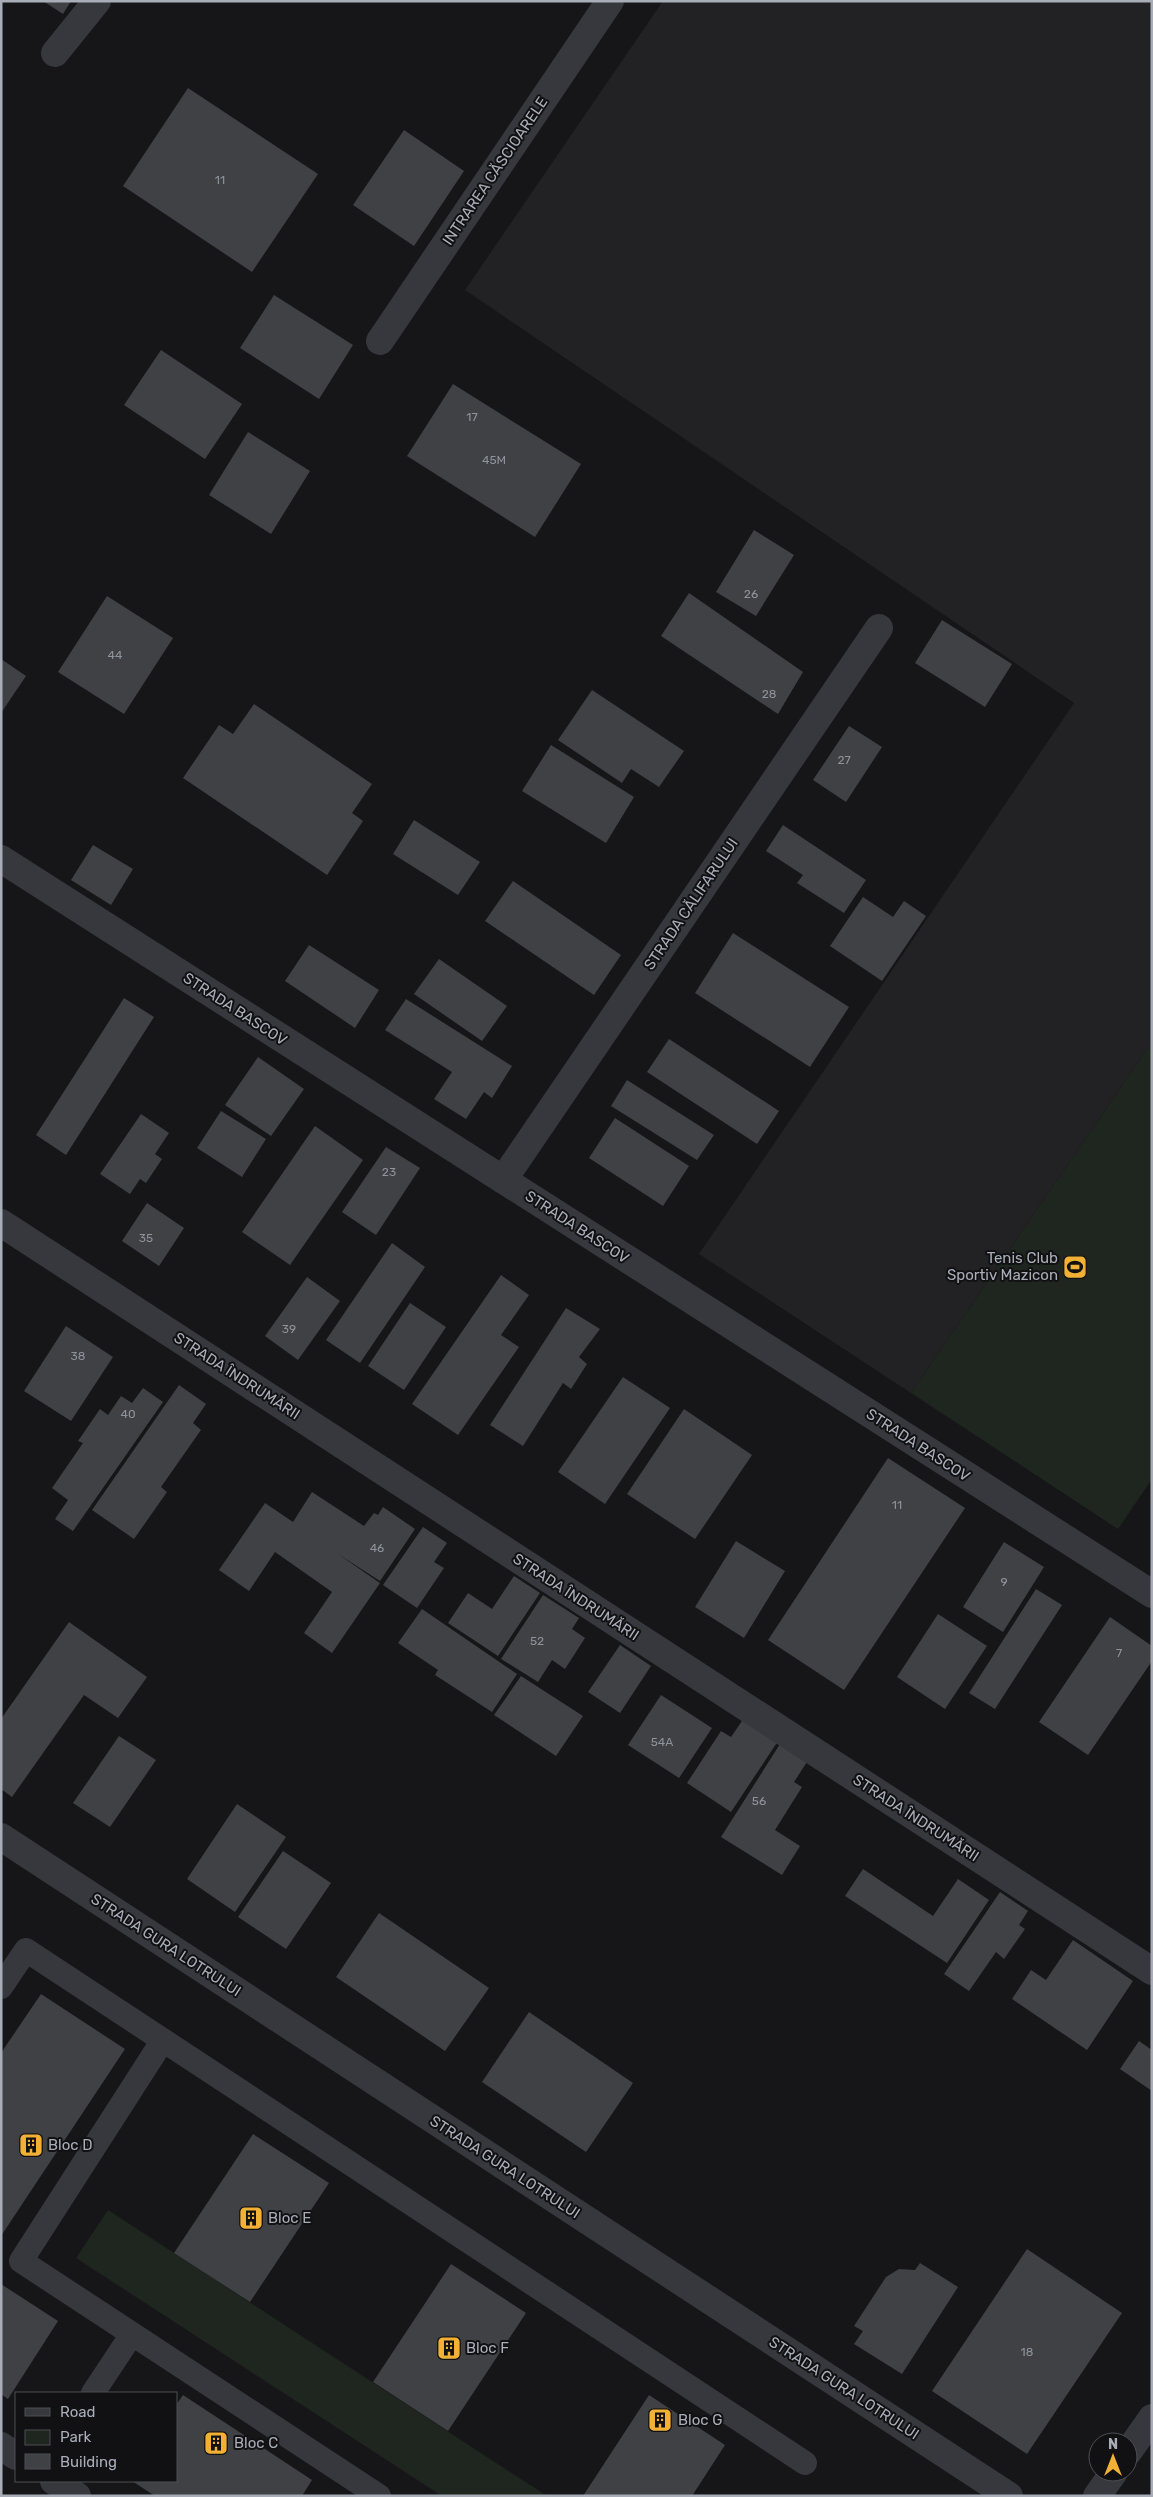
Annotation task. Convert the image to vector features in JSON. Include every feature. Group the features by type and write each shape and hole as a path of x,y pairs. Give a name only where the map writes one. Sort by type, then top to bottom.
{"street":[{"path":"55,53 97,1"},
{"name":"INTRAREA CĂSCIOARELE","path":"380,341 610,1"},
{"name":"STRADA CĂLIFARULUI","path":"503,1180 879,628"},
{"name":"STRADA BASCOV","path":"1,859 1151,1593"},
{"name":"STRADA ÎNDRUMĂRII","path":"1,1223 1152,1971"},
{"name":"STRADA GURA LOTRULUI","path":"1,1837 1009,2496"},
{"path":"1138,2438 1152,2418"},
{"path":"1,2446 15,2455"},
{"path":"56,2482 77,2496"},
{"path":"1097,2496 1107,2482"}],"lane":[{"path":"1,1987 26,1950 805,2464"},
{"path":"163,2040 21,2261 379,2496"},
{"path":"94,2392 132,2334"}],"shaded area":[{"path":"663,1 1152,1 1152,1042 911,1393 699,1254 1074,703 465,290"}],"green space":[{"name":"Tenis Club Sportiv Mazicon","path":"1152,1042 1152,1479 1118,1529 911,1393"},
{"path":"108,2210 547,2496 442,2496 76,2258"}],"building":[{"path":"43,1 71,1 63,14"},
{"path":"188,88 318,174 252,272 123,186"},
{"path":"404,130 464,171 414,246 353,205"},
{"path":"274,295 353,345 319,399 240,348"},
{"path":"161,350 242,404 205,459 124,405"},
{"path":"453,384 581,464 535,537 407,456"},
{"path":"248,432 310,471 271,534 209,495"},
{"path":"754,530 794,555 756,616 716,592"},
{"path":"689,593 803,672 778,714 661,636"},
{"path":"107,596 173,638 124,714 58,672"},
{"path":"942,620 1012,664 985,707 915,663"},
{"path":"1,659 26,676 1,713"},
{"path":"592,690 684,751 659,787 631,769 622,783 558,740"},
{"path":"254,704 372,784 352,813 363,821 327,875 183,778 219,725 233,734"},
{"path":"849,726 882,747 846,802 813,780"},
{"path":"551,745 634,797 606,843 522,791"},
{"path":"414,820 480,862 458,895 393,854"},
{"path":"783,825 866,880 844,913 797,883 803,875 766,851"},
{"path":"93,845 133,869 111,905 71,880"},
{"path":"513,881 621,955 594,995 485,921"},
{"path":"863,897 893,917 904,901 926,916 882,981 830,946"},
{"path":"733,933 849,1007 810,1067 695,993"},
{"path":"309,945 379,990 355,1028 285,981"},
{"path":"439,959 507,1006 482,1041 414,994"},
{"path":"124,998 154,1017 66,1155 36,1135"},
{"path":"406,999 512,1066 492,1098 484,1092 466,1119 434,1099 452,1072 385,1030"},
{"path":"669,1039 779,1111 757,1144 647,1072"},
{"path":"258,1057 304,1089 271,1136 225,1105"},
{"path":"627,1080 714,1135 697,1160 611,1106"},
{"path":"221,1111 266,1139 242,1177 197,1148"},
{"path":"141,1114 169,1133 155,1154 162,1159 146,1183 140,1179 130,1194 100,1174"},
{"path":"615,1118 689,1166 663,1206 589,1158"},
{"path":"315,1126 363,1160 290,1265 242,1232"},
{"path":"386,1147 420,1168 376,1235 342,1212"},
{"path":"147,1203 184,1228 159,1266 122,1241"},
{"path":"392,1243 425,1267 360,1363 326,1340"},
{"path":"501,1275 529,1295 501,1335 519,1347 458,1435 412,1404"},
{"path":"307,1277 340,1301 298,1360 265,1336"},
{"path":"410,1303 446,1327 404,1390 368,1366"},
{"path":"566,1308 600,1329 579,1357 587,1364 571,1389 563,1383 523,1446 490,1425"},
{"path":"66,1326 113,1357 71,1421 24,1391"},
{"path":"623,1377 670,1408 605,1504 558,1472"},
{"path":"179,1385 206,1404 193,1423 201,1430 161,1487 167,1492 134,1539 92,1510"},
{"path":"143,1388 163,1402 73,1531 55,1519 68,1500 52,1488 83,1443 78,1441 100,1409 108,1415 121,1396 132,1403"},
{"path":"684,1409 752,1455 695,1539 627,1494"},
{"path":"888,1458 965,1508 844,1690 768,1640"},
{"path":"312,1492 364,1526 374,1513 378,1515 383,1507 415,1529 380,1581 338,1554 380,1583 332,1653 304,1633 332,1592 275,1552 249,1591 219,1570 265,1503 293,1522"},
{"path":"423,1527 447,1543 434,1562 444,1568 417,1608 383,1585"},
{"path":"736,1541 785,1571 744,1638 695,1607"},
{"path":"1004,1542 1044,1567 1003,1632 963,1607"},
{"path":"514,1576 540,1593 498,1656 448,1623 468,1593 492,1609"},
{"path":"1036,1589 1062,1605 995,1709 969,1693"},
{"path":"543,1595 579,1618 572,1629 585,1638 565,1669 552,1660 538,1682 501,1659"},
{"path":"422,1609 517,1674 492,1712 435,1675 438,1670 398,1643"},
{"path":"938,1614 987,1646 945,1709 897,1677"},
{"path":"1110,1617 1152,1646 1152,1661 1088,1755 1039,1722"},
{"path":"69,1622 147,1677 118,1718 84,1695 12,1797 1,1789 1,1719"},
{"path":"620,1645 651,1666 620,1713 588,1692"},
{"path":"521,1676 583,1716 556,1756 494,1715"},
{"path":"661,1695 712,1728 679,1778 628,1745"},
{"path":"744,1718 778,1741 731,1812 687,1783 721,1731 731,1737"},
{"path":"119,1736 156,1760 110,1827 73,1803"},
{"path":"780,1744 807,1762 794,1782 802,1787 775,1830 800,1846 782,1875 721,1837"},
{"path":"237,1804 286,1837 235,1912 187,1879"},
{"path":"283,1851 331,1883 286,1949 238,1917"},
{"path":"863,1869 933,1916 958,1879 989,1900 947,1963 845,1896"},
{"path":"1000,1892 1028,1911 1019,1925 1025,1929 1004,1959 996,1952 969,1991 944,1974"},
{"path":"379,1913 489,1988 445,2051 336,1977"},
{"path":"1073,1940 1133,1981 1087,2050 1012,1999 1031,1970 1046,1980"},
{"name":"Bloc D","path":"41,1994 125,2049 1,2236 1,2053"},
{"path":"529,2012 633,2083 586,2152 482,2082"},
{"path":"1139,2041 1152,2050 1152,2091 1120,2069"},
{"name":"Bloc E","path":"253,2134 329,2183 250,2302 174,2253"},
{"path":"1027,2249 1122,2313 1027,2454 932,2391"},
{"path":"920,2263 958,2287 902,2374 854,2344 863,2331 854,2326 886,2277 899,2269 915,2270"},
{"name":"Bloc F","path":"451,2264 526,2313 448,2431 373,2382"},
{"path":"1,2284 58,2321 8,2399 1,2394"},
{"name":"Bloc C","path":"183,2395 312,2480 302,2496 155,2496 134,2482 178,2482 178,2402"},
{"name":"Bloc G","path":"649,2395 725,2445 692,2496 583,2496"}],"place":[{"name":"Tenis Club Sportiv Mazicon","path":"1075,1267"},
{"name":"Bloc D","path":"31,2145"},
{"name":"Bloc E","path":"251,2218"},
{"name":"Bloc F","path":"449,2348"},
{"name":"Bloc G","path":"660,2420"},
{"name":"Bloc C","path":"216,2443"}]}
